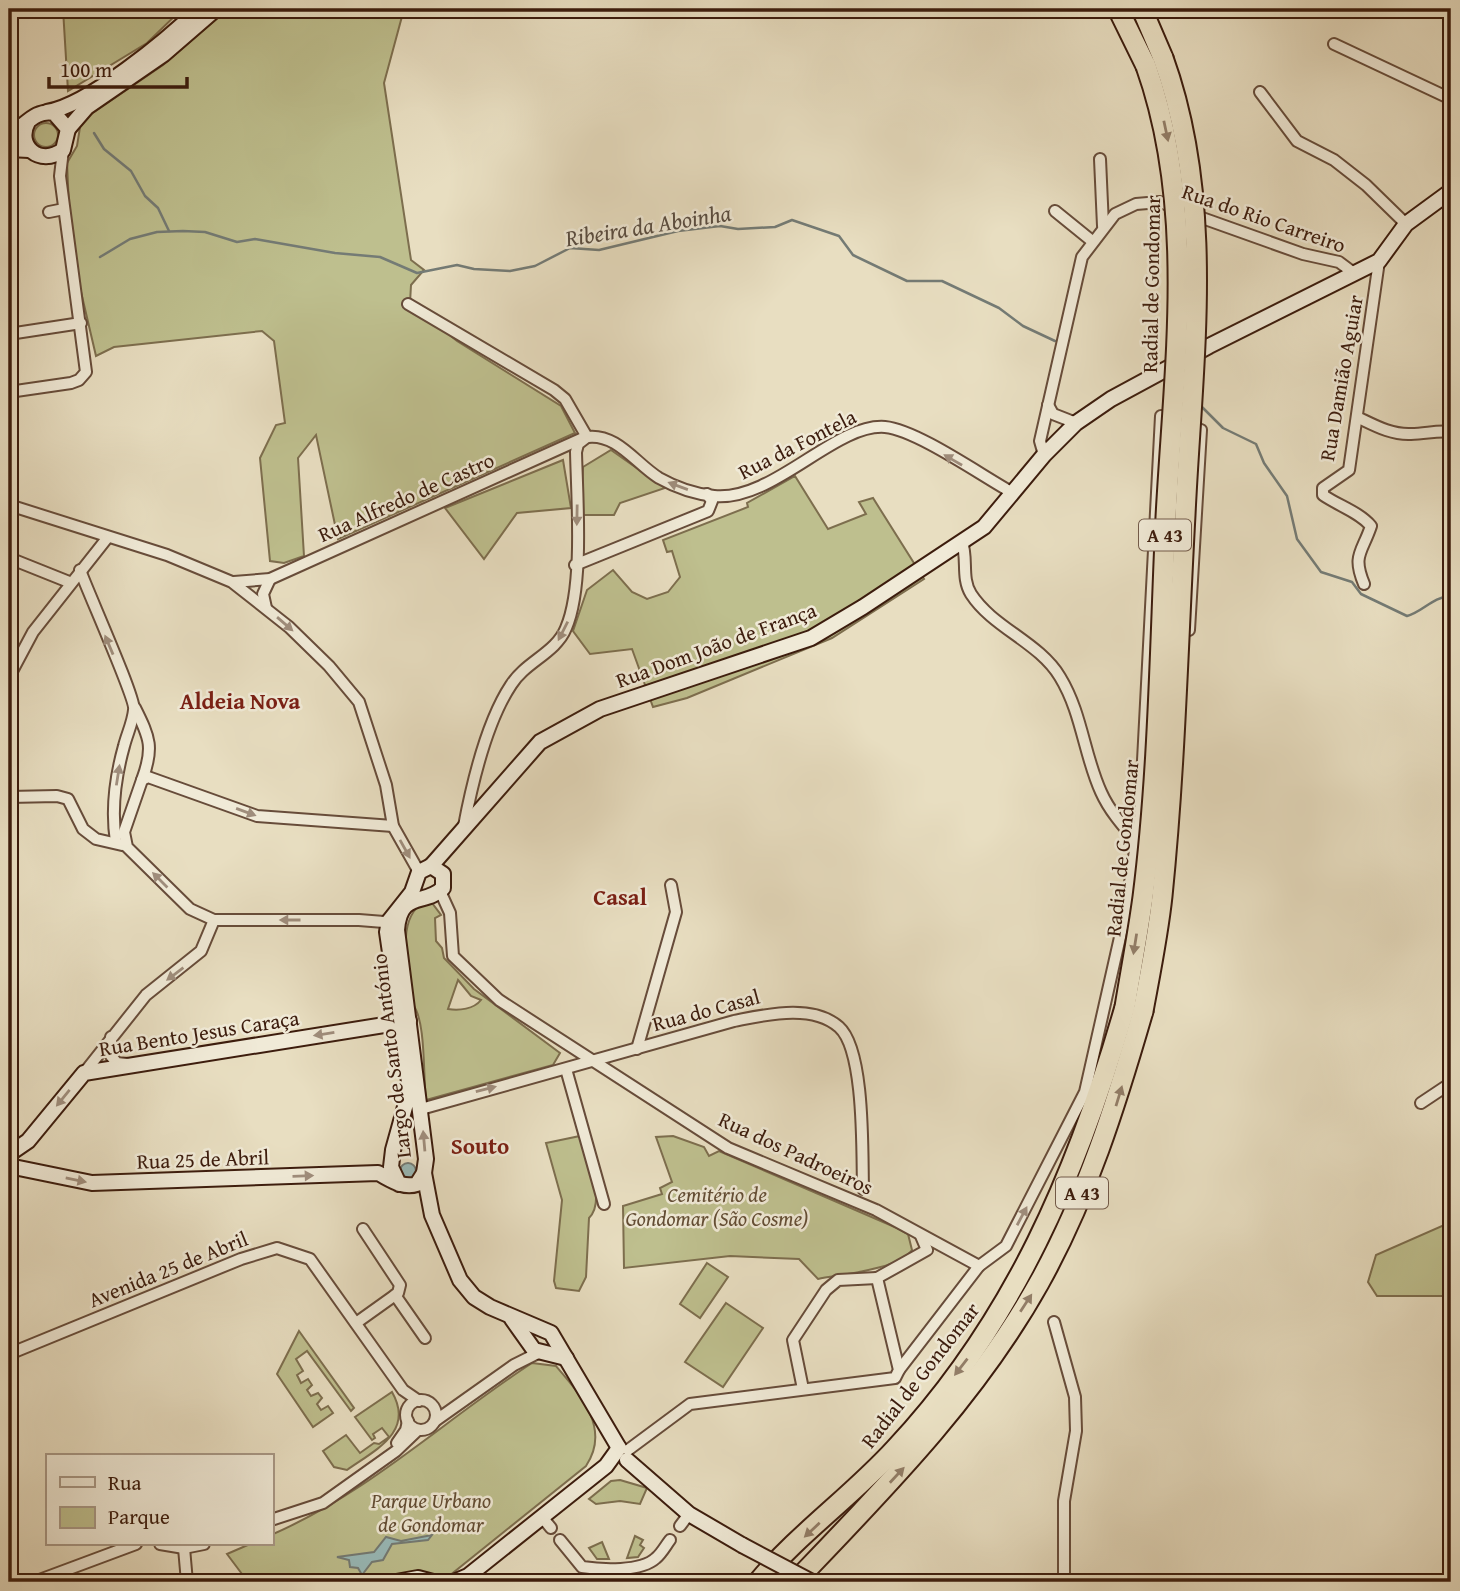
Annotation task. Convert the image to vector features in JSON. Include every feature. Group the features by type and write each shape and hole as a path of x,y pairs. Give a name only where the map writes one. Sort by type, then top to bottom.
{"highway":[{"name":"Radial de Gondomar","path":"795,1582 910,1461 989,1361 1039,1283 1082,1194 1116,1105 1134,1009 1161,899 1170,805 1196,287 1196,218 1192,176 1178,100 1118,9"},
{"name":"Radial de Gondomar","path":"1142,9 1154,62"},
{"name":"Radial de Gondomar","path":"759,1579 896,1448 974,1350 1023,1273 1065,1187 1134,1009"}],"main road":[{"path":"9,135 28,121 61,108 100,86 160,43 199,9"},
{"path":"9,149 35,153 62,150 68,130 87,107 164,54 216,9"},
{"path":"47,112 60,117 68,130"},
{"path":"28,121 23,136 35,153"},
{"name":"Rua Dom João de França","path":"427,874 464,826 540,742 600,709 811,638 984,527 1044,455 1076,424 1111,399 1378,261 1406,224 1451,191"},
{"path":"427,874 445,883 435,893 421,891 427,874"},
{"name":"Largo de Santo António","path":"405,1021 410,1090 393,1150 391,1167 402,1185 417,1184 424,1173 421,1108 392,927 427,874"},
{"name":"Largo de Santo António","path":"392,927 404,908 416,898 435,893"},
{"name":"Rua Bento Jesus Caraça","path":"9,1154 25,1143 84,1073 405,1021"},
{"path":"25,1143 25,1159 29,1171"},
{"name":"Rua 25 de Abril","path":"9,1166 92,1183 378,1173 402,1185"},
{"path":"424,1173 432,1214 453,1267 466,1288 481,1302 512,1319 546,1329 553,1336 619,1457 685,1520 742,1545 812,1582"},
{"path":"402,1185 419,1197 432,1214"},
{"path":"512,1319 536,1347 566,1358"},
{"path":"536,1347 533,1331 540,1328"},
{"path":"536,1347 551,1348 553,1336"},
{"path":"454,1582 465,1579 547,1523 619,1457"},
{"path":"396,1582 418,1577 433,1582"}],"street":[{"path":"1334,44 1451,99"},
{"path":"1260,92 1297,141 1334,160 1366,185 1406,224"},
{"path":"9,392 71,383 84,376 87,366 60,176 62,150"},
{"path":"35,153 53,164 60,176"},
{"path":"1100,159 1103,226"},
{"name":"Rua do Rio Carreiro","path":"1044,455 1040,441 1082,257 1103,226 1115,214 1136,204 1160,202 1278,246 1339,262 1355,274"},
{"path":"48,212 64,209"},
{"path":"1055,211 1092,241"},
{"name":"Rua Damião Aguiar","path":"1364,584 1356,565 1371,526 1363,517 1343,509 1324,495 1323,488 1349,470 1378,261"},
{"path":"59,269 73,267"},
{"path":"408,304 554,390 565,399 587,437 579,444 576,464 575,590 566,629 558,642 510,685 474,772 464,826"},
{"path":"9,334 81,323"},
{"path":"1048,405 1053,414 1076,424"},
{"path":"619,1457 690,1404 895,1378 979,1266 1006,1246 1085,1092 1129,895 1140,818 1161,416 1201,430 1176,844 1171,897 1129,895"},
{"path":"1357,417 1387,431 1412,434 1436,430 1451,432"},
{"name":"Rua da Fontela","path":"587,437 626,449 640,464 675,486 707,495 736,496 859,431 885,427 920,440 1013,493"},
{"name":"Rua Alfredo de Castro","path":"232,582 270,579 587,437"},
{"path":"558,450 570,454 576,464"},
{"path":"575,565 708,511 712,501 707,495"},
{"path":"9,505 167,555 232,582 266,608 329,666 359,702 386,785 393,826 427,874"},
{"path":"9,677 33,632 69,582 108,537"},
{"path":"962,542 965,581 971,594 989,614 1042,656 1059,675 1082,724 1101,792 1135,840 1176,844"},
{"path":"9,558 69,582"},
{"path":"80,570 110,648 149,736 151,757 124,832 127,847"},
{"path":"266,608 264,594 270,579"},
{"path":"116,842 113,815 117,772 135,708"},
{"path":"142,780 148,777 257,816 393,826"},
{"path":"9,797 57,796 68,799 83,830 96,839 127,847 190,909 214,920 392,927"},
{"path":"637,1049 676,912 671,885"},
{"name":"Rua dos Padroeiros","path":"435,893 450,913 453,956 499,1000 728,1148 876,1210 979,1266"},
{"path":"84,1073 146,995 201,951 214,920"},
{"name":"Rua do Casal","path":"421,1108 777,1012 800,1013 836,1024 844,1032 857,1064 863,1189"},
{"path":"111,1037 111,1056 117,1063 131,1065"},
{"path":"566,1069 604,1204"},
{"path":"1421,1103 1451,1083"},
{"path":"356,1323 395,1295 400,1285 363,1229"},
{"path":"803,1389 793,1340 826,1290 838,1280 877,1278 928,1250 921,1236"},
{"name":"Avenida 25 de Abril","path":"9,1354 241,1259 277,1248 310,1258 403,1390 408,1409"},
{"path":"877,1278 900,1370"},
{"path":"395,1295 425,1338"},
{"path":"1054,1322 1075,1397 1076,1431 1065,1501 1064,1582"},
{"path":"273,1519 327,1497 396,1451 418,1430 430,1427 536,1347"},
{"name":"Avenida 25 de Abril","path":"403,1390 425,1402"},
{"path":"327,1497 399,1441 408,1421 408,1409 425,1402 458,1404"},
{"path":"425,1402 436,1411 435,1421"},
{"path":"408,1421 418,1430"},
{"path":"561,1540 582,1567 592,1568 643,1566 656,1559 670,1540"},
{"path":"34,1582 131,1546"},
{"path":"172,1546 194,1546"},
{"path":"184,1548 187,1582"}],"green space":[{"path":"63,9 182,9 147,43 68,91"},
{"path":"228,9 404,9 384,83 411,260 424,270 411,285 410,303 457,341 561,406 575,433 338,539 316,435 298,458 304,556 284,563 270,561 260,458 276,425 285,423 274,341 262,331 114,347 96,356 74,262 67,163 77,146 81,121 163,65"},
{"path":"46,123 57,130 58,135 51,146 46,147 35,140 34,135 41,124"},
{"path":"611,450 665,488 620,503 614,515 581,515 583,467"},
{"path":"563,460 571,508 517,513 484,559 445,508"},
{"path":"795,476 828,529 866,514 859,502 873,498 924,579 832,638 687,698 653,707 632,649 590,654 573,631 587,590 613,570 632,592 647,599 668,592 680,577 672,551 667,552 663,540 748,507 747,503"},
{"path":"424,902 432,903 441,915 435,918 436,941 442,948 444,958 474,989 560,1053 553,1065 426,1100 422,1036 413,1005 406,949 409,921 415,910","holes":["458,980 471,996 481,1000 466,1009 448,1009"]},
{"name":"Cemitério de Gondomar (São Cosme)","path":"580,1136 594,1178 596,1201 589,1218 586,1277 579,1291 556,1288 554,1281 562,1200 546,1143"},
{"name":"Cemitério de Gondomar (São Cosme)","path":"673,1136 704,1147 709,1156 719,1151 897,1228 908,1234 912,1250 905,1257 882,1267 818,1279 799,1259 730,1256 624,1268 623,1206 662,1194 660,1188 672,1182 656,1137"},
{"path":"1451,1222 1451,1296 1377,1296 1368,1282 1376,1255"},
{"path":"707,1263 728,1277 700,1318 680,1304"},
{"path":"726,1303 763,1328 723,1387 685,1362"},
{"path":"299,1331 354,1408 351,1411 307,1351 296,1359 303,1371 297,1375 301,1383 308,1379 312,1385 307,1390 311,1396 318,1393 322,1398 317,1404 321,1410 328,1406 333,1413 313,1427 277,1374"},
{"name":"Parque Urbano de Gondomar","path":"532,1363 556,1366 590,1413 595,1439 593,1452 586,1466 449,1576 409,1572 385,1582 248,1582 227,1554 245,1546 273,1546 273,1534 307,1518 374,1477"},
{"path":"392,1392 398,1406 399,1418 389,1438 347,1470 334,1467 323,1451 346,1435 360,1453 389,1437 382,1428 373,1434 375,1438 372,1440 355,1417"},
{"path":"620,1480 647,1488 640,1504 620,1501 596,1504 589,1499 611,1481"},
{"path":"635,1536 643,1540 640,1545 644,1548 638,1557 627,1558"},
{"path":"602,1542 609,1559 597,1559 589,1548"}],"water":[{"path":"408,1163 414,1165 414,1177 408,1179 402,1177 400,1171 402,1165"},
{"path":"432,1535 428,1540 392,1544 383,1560 372,1562 362,1575 358,1568 350,1567 349,1560 337,1557 374,1552 386,1537 401,1541"}],"waterway":[{"path":"94,133 104,149 131,171 145,196 158,208 169,231"},
{"name":"Ribeira da Aboinha","path":"100,257 130,239 157,232 183,231 205,232 237,242 255,239 335,253 380,257 417,273 457,265 510,271 535,266 570,248 599,250 678,231 720,226 738,229 775,227 792,220 839,236 853,255 907,281 942,281 999,308 1023,326 1055,341"},
{"name":"Ribeira da Aboinha","path":"1201,406 1223,428 1256,444 1264,463 1287,496 1297,539 1321,572 1352,582 1361,594 1407,616 1438,599 1451,596"}],"district":[{"name":"Aldeia Nova","path":"240,700"},
{"name":"Casal","path":"620,896"},
{"name":"Souto","path":"480,1145"}]}
